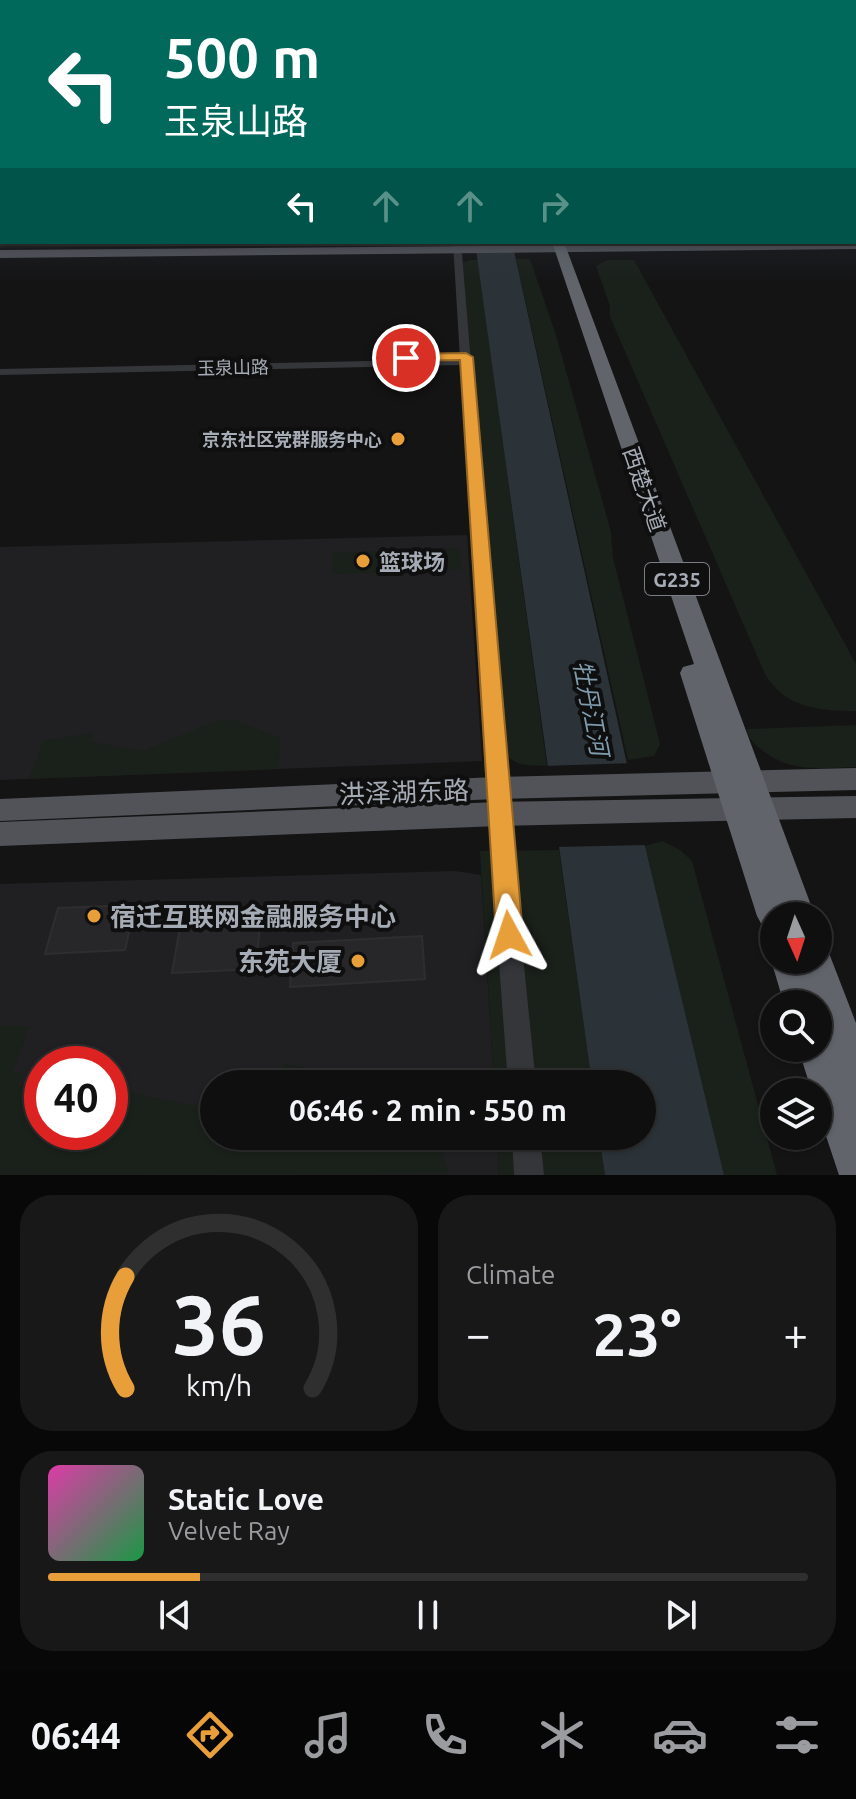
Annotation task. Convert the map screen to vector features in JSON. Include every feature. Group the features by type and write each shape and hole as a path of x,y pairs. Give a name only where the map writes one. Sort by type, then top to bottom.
{"highway":[{"name":"西楚大道","path":"555,248 749,810 791,902"},
{"name":"西楚大道","path":"749,810 772,902"},
{"path":"819,974 856,1076"},
{"path":"823,1062 856,1164"}],"main road":[{"path":"0,256 462,250 526,252 555,248 856,248"},
{"name":"洪泽湖东路","path":"538,801 649,784 856,779"},
{"name":"洪泽湖东路","path":"0,834 498,801"},
{"name":"洪泽湖东路","path":"0,810 498,801 538,801 657,812 856,807"}],"street":[{"path":"462,250 498,801 521,1070"},
{"name":"玉泉山路","path":"0,369 467,359"},
{"path":"527,1150 529,1175"}],"shaded area":[{"path":"0,244 452,244 0,248"},
{"path":"516,259 530,259 556,335 611,532 613,558 660,744 654,756 628,760"},
{"path":"478,260 547,766 512,760 499,742 462,263"},
{"path":"608,260 634,260 856,664 856,711 816,708 793,701 782,694 765,674 610,317 610,306 596,266"},
{"path":"467,535 482,761 0,780 0,547"},
{"path":"459,548 462,569 332,574 332,553"},
{"path":"235,720 280,738 278,769 29,779 43,741 92,733 91,742 143,751 216,721"},
{"path":"856,725 856,767 831,768 795,766 773,757 754,743 747,729"},
{"path":"662,841 680,850 692,861 760,1112 760,1150 770,1150 777,1175 724,1175 645,846"},
{"path":"559,850 590,1070 493,1070 480,851"},
{"path":"455,871 481,875 493,1070 200,1070 200,1150 498,1150 499,1175 0,1175 0,884"},
{"path":"0,1026 29,1026 13,1072 21,1072 18,1086 24,1086 24,1150 128,1150 128,1092 200,1107 200,1150 440,1150 449,1173 0,1175"},
{"path":"284,1064 318,1070 281,1070"},
{"path":"498,1150 601,1150 605,1175 499,1175"}],"water":[{"name":"牡丹江河","path":"475,244 512,244 645,846 724,1175 605,1175 601,1150 656,1150 656,1070 590,1070"}],"pier":[{"path":"633,763 649,845 555,847 543,766"}],"building":[{"path":"135,905 125,950 45,954 58,908"},
{"path":"261,913 256,969 172,973 182,916"},
{"name":"东苑大厦","path":"422,936 425,979 290,987 293,943"}],"place":[{"name":"京东社区党群服务中心","path":"398,439"},
{"name":"篮球场","path":"363,561"},
{"name":"宿迁互联网金融服务中心","path":"94,916"},
{"name":"东苑大厦","path":"358,961"}],"route":[{"path":"406,358 466,357 509,935"}]}
